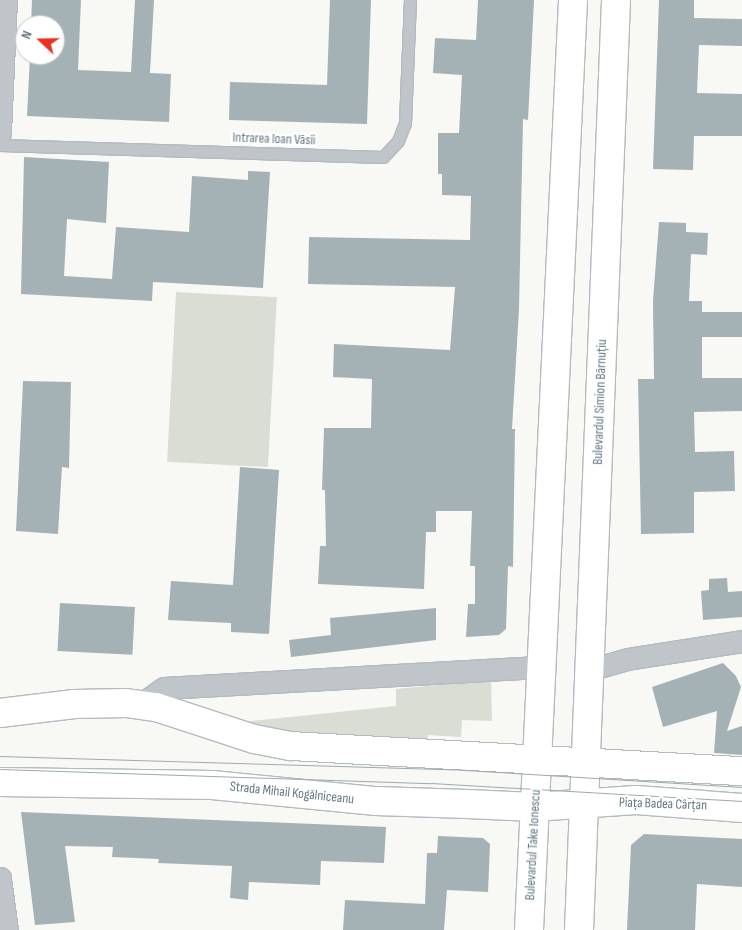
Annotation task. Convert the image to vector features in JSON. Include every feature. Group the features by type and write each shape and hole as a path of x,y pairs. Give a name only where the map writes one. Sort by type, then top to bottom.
{"main road":[{"path":"538,760 573,0"},
{"name":"Bulevardul Simion Bărnuțiu","path":"583,804 616,0"},
{"path":"0,713 74,704 141,704 290,746 742,771"},
{"name":"Bulevardul Take Ionescu","path":"530,930 534,807 538,760"},
{"name":"Strada Mihail Kogălniceanu","path":"0,782 212,785 376,801 534,807 583,804"},
{"name":"Piața Badea Cârțan","path":"583,804 636,800 742,808"},
{"path":"579,930 583,804"}],"street":[{"path":"0,133 6,0"},
{"path":"589,670 627,659 742,641"},
{"path":"141,704 164,688 543,667"},
{"path":"0,878 7,930"}],"lane":[{"name":"Intrarea Ioan Văsîi","path":"0,145 383,157 398,142 405,123 410,0"}],"shaded area":[{"path":"176,292 277,297 268,467 167,462"},
{"path":"491,680 492,721 462,720 461,737 428,735 427,747 296,741 231,723 396,706 396,689"}],"building":[{"path":"32,0 81,0 78,70 131,72 135,0 154,0 150,73 171,74 169,122 27,116 30,65 65,65 65,15 31,15"},
{"path":"330,0 371,0 367,124 229,120 230,82 327,85"},
{"path":"478,0 534,0 528,120 523,119 519,309 512,429 515,429 513,567 508,566 506,629 499,635 466,637 468,604 475,604 475,566 470,566 472,511 436,511 436,532 426,532 424,589 318,584 320,546 326,546 325,490 322,490 324,428 371,428 372,379 333,377 334,344 450,350 455,287 308,284 309,237 470,240 471,196 442,195 442,174 438,174 438,133 459,133 462,75 433,73 435,38 476,40"},
{"path":"659,0 694,0 694,18 742,19 742,46 699,45 697,93 742,94 742,136 694,136 693,170 653,169"},
{"path":"24,157 109,162 106,223 67,219 64,276 112,279 116,227 189,232 192,176 248,180 248,171 270,172 263,288 153,282 152,301 21,294"},
{"path":"659,222 686,223 686,232 708,233 707,255 691,254 689,301 702,301 702,312 742,312 742,337 702,337 702,378 742,378 742,411 694,412 695,452 734,451 735,491 694,492 694,533 641,534 638,379 654,379 653,301"},
{"path":"23,381 71,382 69,468 62,467 58,534 16,531"},
{"path":"240,467 279,470 269,634 231,632 231,623 168,620 171,581 233,585"},
{"path":"727,578 728,592 742,591 742,617 703,620 701,591 709,590 709,579"},
{"path":"60,603 135,607 132,655 57,651"},
{"path":"436,608 436,640 291,657 289,640 331,635 330,618"},
{"path":"723,663 736,676 741,687 727,731 742,726 742,755 714,753 717,711 663,727 652,687"},
{"path":"21,812 386,827 384,863 321,861 320,885 249,882 248,900 230,898 232,866 158,863 159,859 112,857 113,847 65,846 75,922 35,925"},
{"path":"644,834 742,839 742,887 697,884 695,930 627,930 631,845"},
{"path":"438,836 483,838 490,844 488,892 447,890 444,930 343,930 345,900 425,904 427,853 437,853"}],"tram line":[{"path":"0,756 465,770 742,787"},
{"path":"0,769 431,783 742,801"}]}
